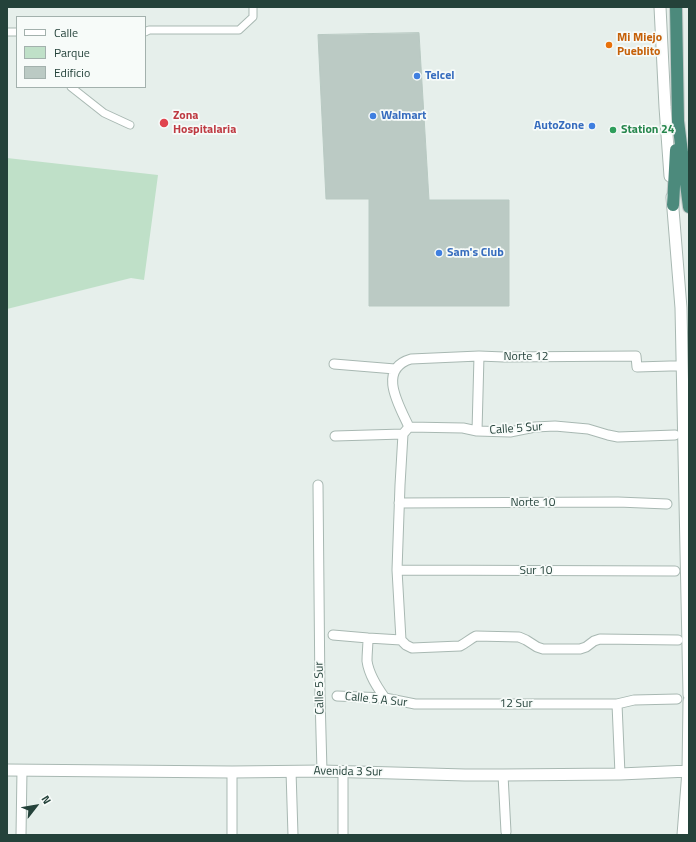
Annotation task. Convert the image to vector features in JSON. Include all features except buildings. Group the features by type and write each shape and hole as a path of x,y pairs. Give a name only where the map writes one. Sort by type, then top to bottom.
{"highway":[{"path":"673,205 678,121 676,7"},
{"path":"678,121 689,208"}],"street":[{"path":"146,32 149,30 239,30 253,17 253,7"},
{"path":"660,7 665,107 681,308 689,696"},
{"path":"72,88 104,113 130,125"},
{"path":"477,431 479,356"},
{"name":"Norte 12","path":"395,369 406,360 411,359 479,356 636,356 638,367 682,366"},
{"path":"334,364 395,369 393,377 395,396 409,427 403,434 399,503 397,570 401,640"},
{"name":"Calle 5 Sur","path":"409,427 463,428 477,431 510,432 534,427 555,426 588,429 618,437 675,435"},
{"path":"335,436 403,434"},
{"name":"Calle 5 Sur","path":"318,485 322,771"},
{"name":"Norte 10","path":"399,503 618,502 667,504"},
{"name":"Sur 10","path":"397,570 675,571"},
{"path":"334,635 401,640 412,648 460,646 476,636 519,637 537,647 544,649 580,649 600,639 678,640"},
{"path":"368,638 367,660 370,671 374,681 385,698"},
{"name":"Calle 5 A Sur","path":"337,696 385,698 415,704"},
{"name":"12 Sur","path":"415,704 617,704 634,700 677,699"},
{"path":"683,835 688,771 689,701"},
{"path":"617,704 620,774"},
{"name":"Avenida 3 Sur","path":"7,770 232,772 322,771 465,775 620,774 688,771"},
{"path":"21,835 22,770"},
{"path":"291,771 294,835"},
{"path":"232,772 232,835"},
{"path":"343,772 343,835"},
{"path":"503,775 506,832"}],"green space":[{"path":"7,158 158,175 144,280 131,278 7,309"}],"place":[{"name":"Mi Miejo Pueblito","path":"609,45"},
{"name":"Telcel","path":"417,76"},
{"name":"Walmart","path":"373,116"},
{"name":"Zona Hospitalaria","path":"164,123"},
{"name":"AutoZone","path":"592,126"},
{"name":"Station 24","path":"613,130"},
{"name":"Sam's Club","path":"439,253"}]}
